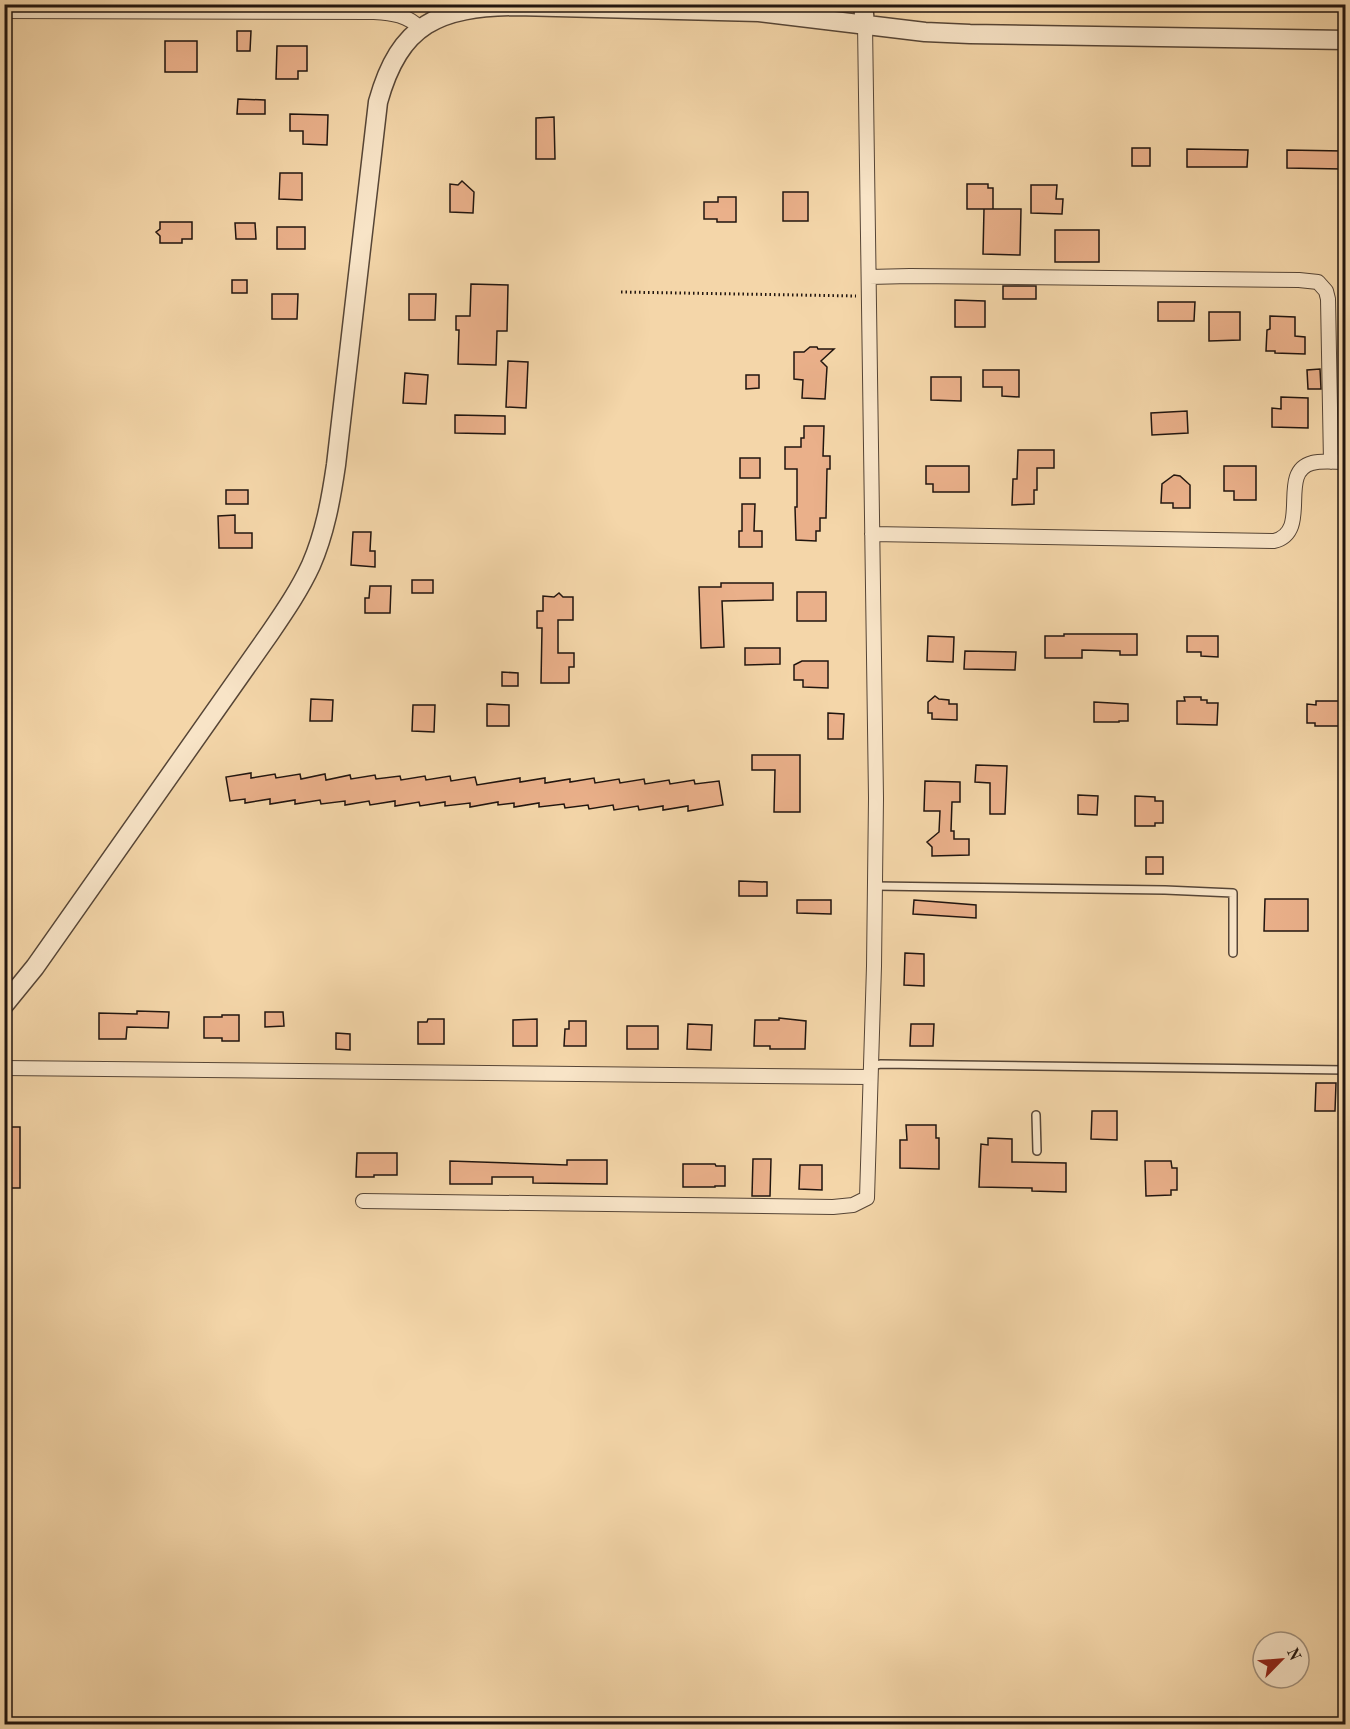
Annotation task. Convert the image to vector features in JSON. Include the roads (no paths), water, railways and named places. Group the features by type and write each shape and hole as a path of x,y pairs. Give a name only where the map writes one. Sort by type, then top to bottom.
{"street":[{"path":"363,1201 844,1207 867,1197 874,966 875,663 865,24 862,4"},
{"path":"4,1005 35,966 291,603 311,563 327,516 336,465 378,102 394,61 405,44 421,29 437,18 459,10 516,6 759,12 925,32 1346,40"},
{"path":"4,11 374,12 402,16 414,22 421,29"},
{"path":"869,277 1305,280 1317,282 1326,291 1328,299 1338,462 1313,462 1302,468 1296,479 1291,526 1285,537 1274,541 872,534"},
{"path":"4,1068 869,1072"}],"lane":[{"path":"875,886 1233,893 1233,952"},
{"path":"869,1072 881,1064 1346,1070"},
{"path":"1036,1115 1037,1150"}]}
